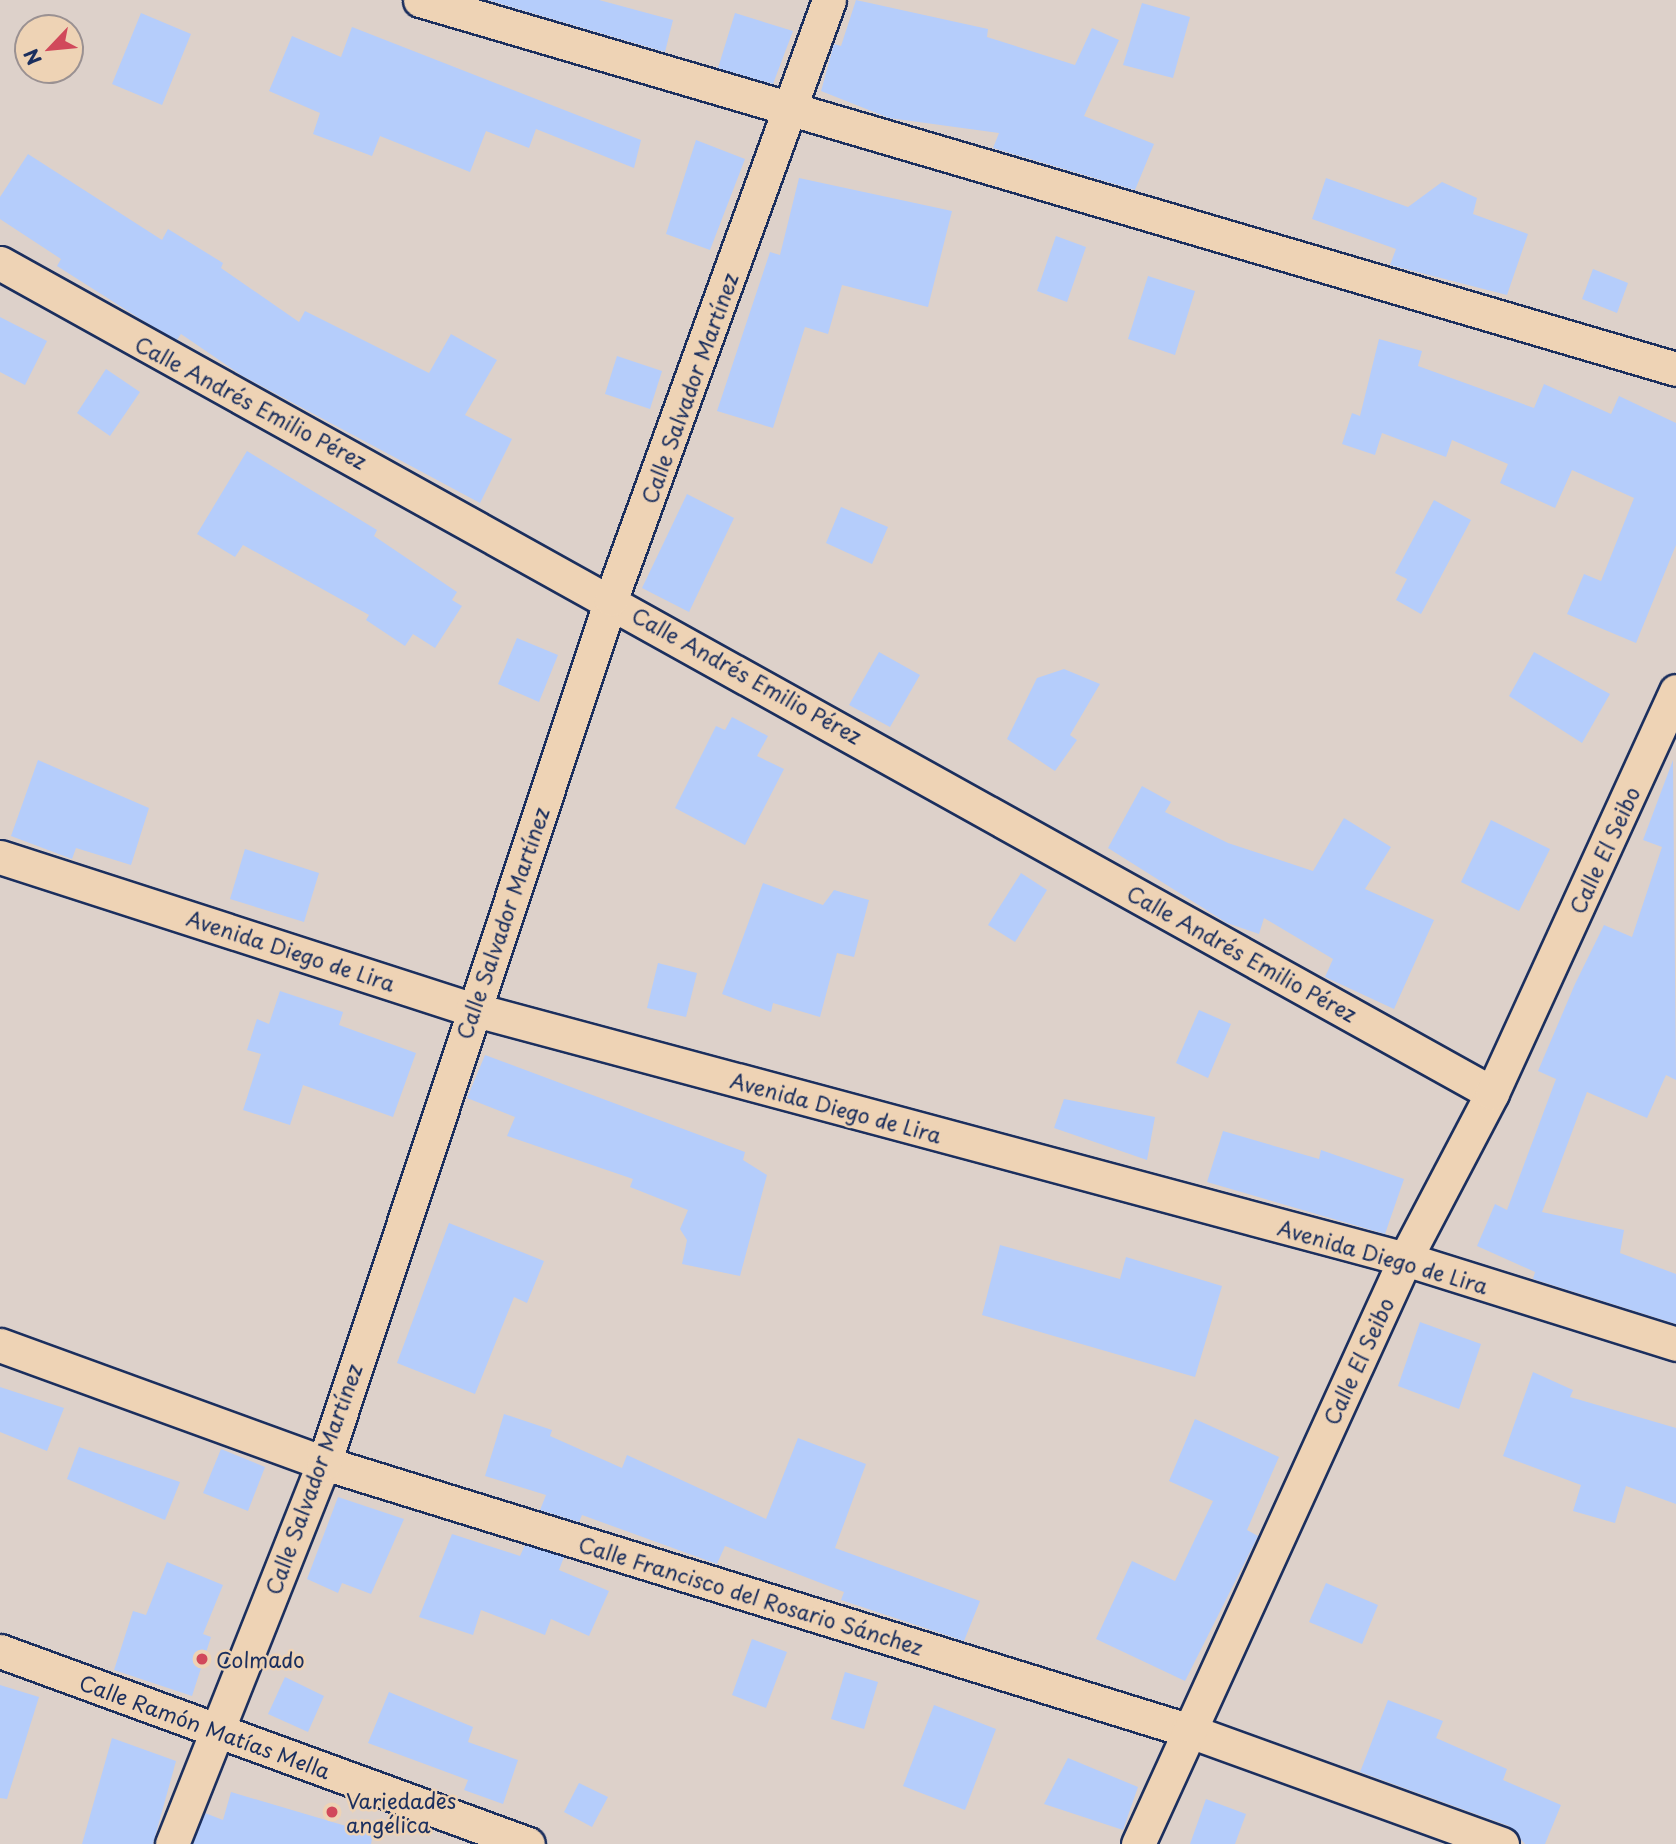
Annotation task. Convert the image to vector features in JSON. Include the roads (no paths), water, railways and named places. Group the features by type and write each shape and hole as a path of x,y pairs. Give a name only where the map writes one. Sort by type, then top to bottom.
{"street":[{"path":"420,0 1676,369"},
{"name":"Calle Salvador Martínez","path":"172,1844 215,1730 324,1463 472,1009 611,598 792,108 829,0"},
{"name":"Calle Andrés Emilio Pérez","path":"0,263 611,598 1492,1093"},
{"name":"Calle El Seibo","path":"1138,1844 1186,1730 1405,1259 1492,1093 1676,691"},
{"name":"Avenida Diego de Lira","path":"0,857 472,1009 1405,1259 1676,1344"},
{"name":"Calle Francisco del Rosario Sánchez","path":"0,1345 324,1463 1186,1730 1502,1844"},
{"name":"Calle Ramón Matías Mella","path":"0,1651 528,1844"}],"place":[{"name":"Colmado","path":"202,1659"},
{"name":"Variedades angélica","path":"332,1812"}]}
